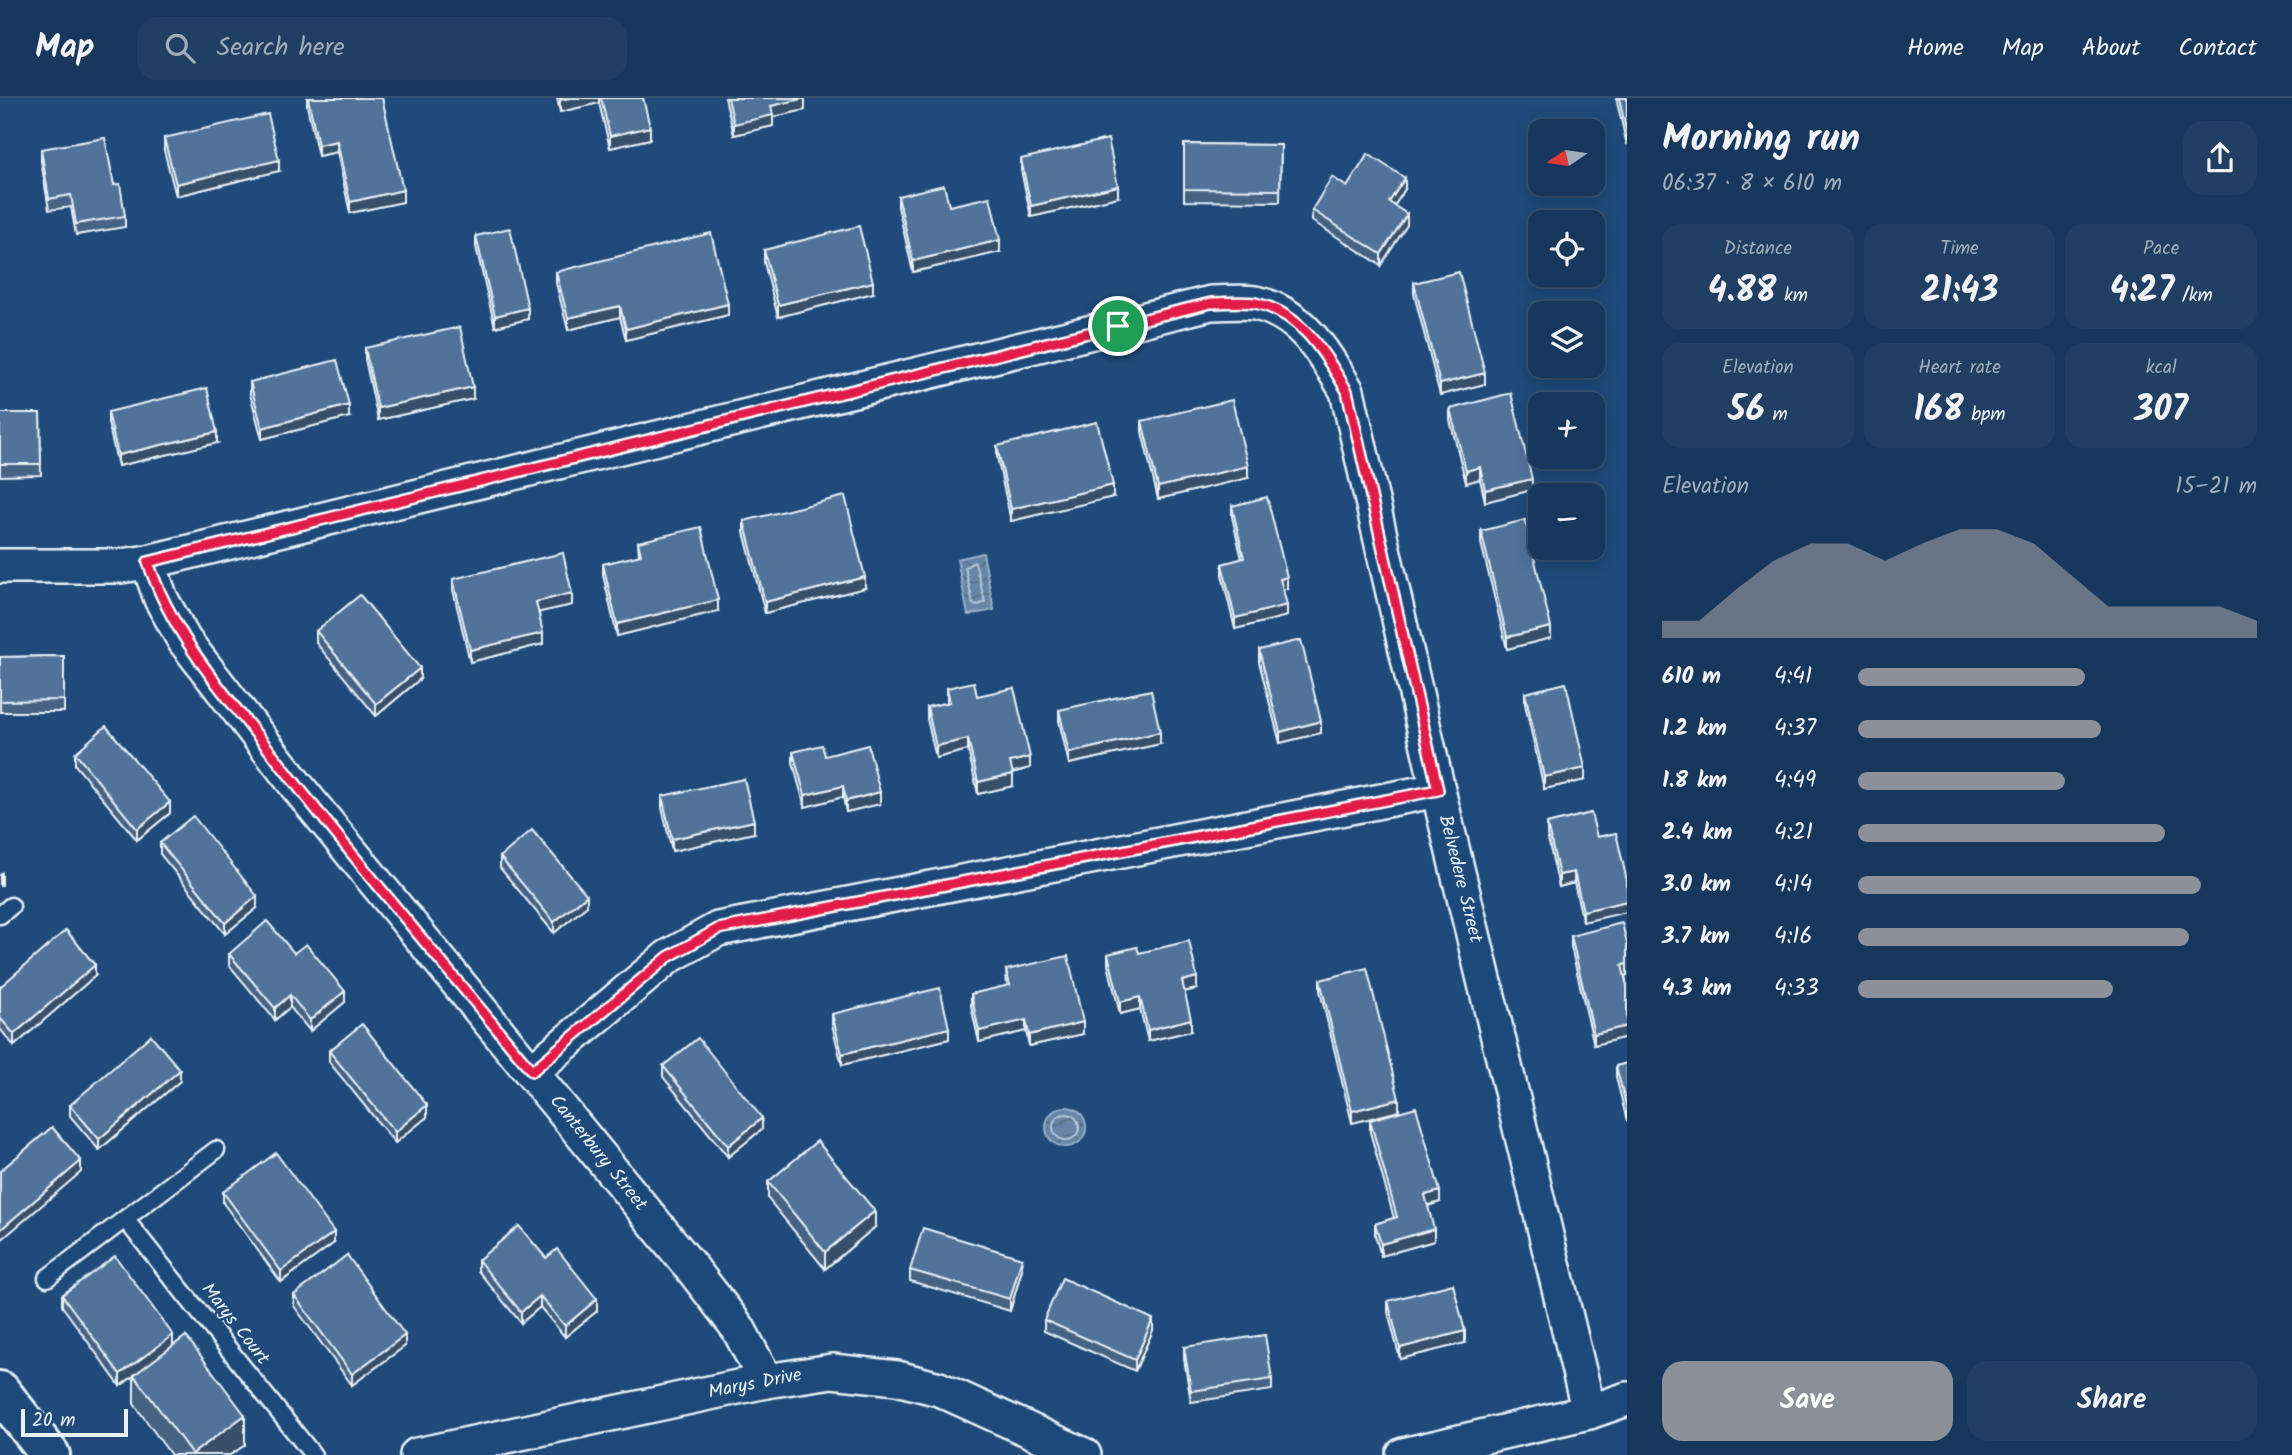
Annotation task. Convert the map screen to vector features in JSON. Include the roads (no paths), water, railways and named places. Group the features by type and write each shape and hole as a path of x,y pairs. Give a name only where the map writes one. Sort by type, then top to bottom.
{"street":[{"name":"Belvedere Street","path":"148,562 1211,303 1255,303 1300,323 1322,348 1347,391 1438,790 1589,1412"},
{"path":"0,566 121,566 148,562"},
{"name":"Canterbury Street","path":"148,562 161,599 184,640 296,785 532,1071 738,1328 766,1381"},
{"path":"532,1071 668,957 718,929 1438,790"},
{"name":"Marys Drive","path":"417,1455 766,1381 832,1371 897,1378 939,1389 1084,1455"},
{"path":"0,1391 50,1455"},
{"path":"1403,1455 1589,1412 1627,1399"}],"lane":[{"path":"47,1278 216,1150"},
{"name":"Marys Court","path":"125,1219 313,1455"}],"water":[{"path":"983,553 994,610 968,615 957,559"},
{"path":"1066,1107 1080,1113 1086,1127 1080,1141 1066,1147 1052,1141 1046,1127 1052,1113"}]}
